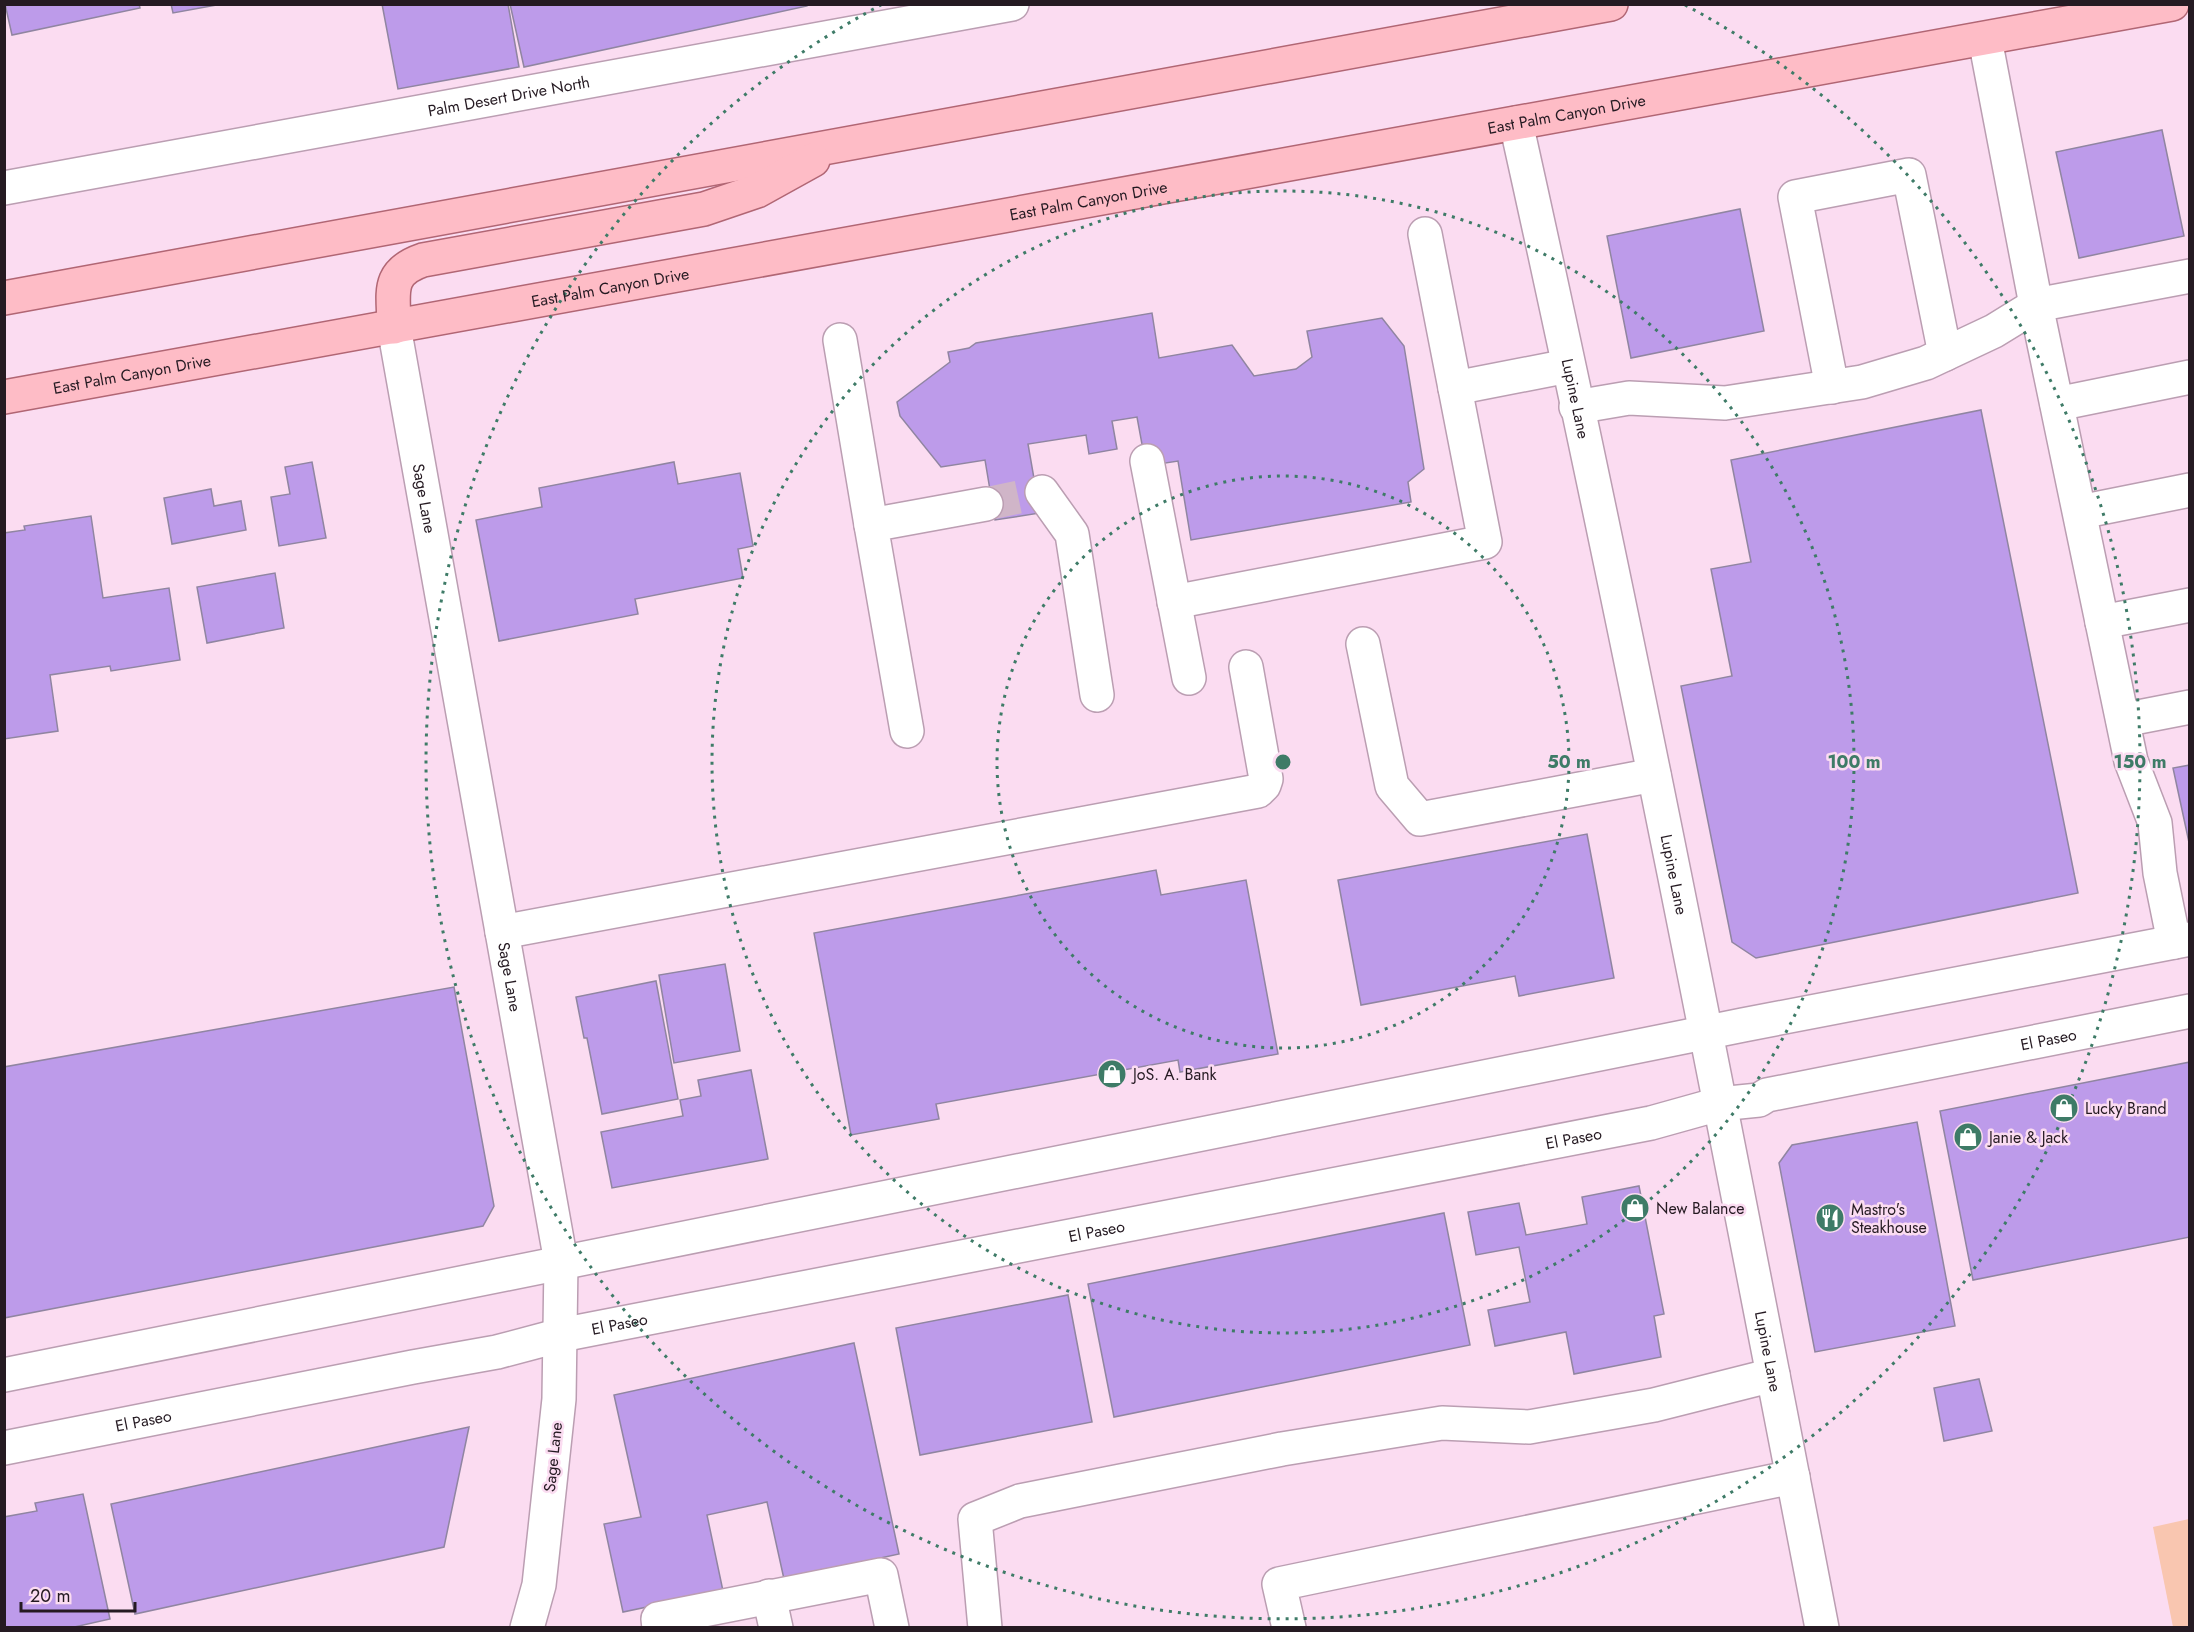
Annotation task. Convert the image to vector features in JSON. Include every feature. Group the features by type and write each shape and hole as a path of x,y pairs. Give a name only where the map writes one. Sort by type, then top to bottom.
{"main road":[{"path":"4,298 1611,4"},
{"name":"East Palm Canyon Drive","path":"4,397 2172,4"},
{"path":"394,327 394,285 399,272 410,264 704,209 757,191 838,146"}],"street":[{"name":"Palm Desert Drive North","path":"4,188 1012,4"},
{"path":"4,1375 1705,1033 2182,940 2160,873 2155,823 2132,761 2123,720 2057,404 1985,39"},
{"name":"Lupine Lane","path":"1516,123 1654,775 1822,1628"},
{"path":"1832,387 1795,197 1909,175 1945,354"},
{"path":"1174,602 1485,542 1425,234"},
{"path":"1576,407 1629,398 1725,403 1862,382 1926,363 1994,331 2037,305 2190,276"},
{"name":"Sage Lane","path":"394,327 561,1262 559,1400 539,1585 527,1628"},
{"path":"840,340 907,731"},
{"path":"1455,388 1568,366"},
{"path":"2057,404 2190,377"},
{"path":"1147,461 1189,678"},
{"path":"2080,512 2190,490"},
{"path":"1042,492 1072,534 1097,695"},
{"path":"871,525 986,504"},
{"path":"2102,622 2190,605"},
{"path":"1363,644 1392,786 1420,819 1654,775"},
{"path":"502,932 1258,791 1264,785 1266,778 1246,667"},
{"path":"2123,720 2190,707"},
{"name":"El Paseo","path":"4,1448 413,1366 497,1352 561,1335 1640,1125 1719,1104 1759,1100 1767,1095 2190,1011"},
{"path":"985,1628 975,1519 1020,1501 1282,1449 1442,1423 1529,1427 1654,1405 1773,1375"},
{"path":"1289,1628 1279,1584 1793,1477"},
{"path":"659,1628 658,1619 880,1575 892,1628"},
{"path":"769,1596 776,1628"}],"shaded area":[{"path":"2189,1519 2189,1627 2173,1627 2153,1527"}],"building":[{"path":"5,4 139,4 140,8 12,35"},
{"path":"171,4 222,4 173,13"},
{"path":"382,4 508,4 519,67 398,89"},
{"path":"510,4 807,4 807,6 524,67"},
{"path":"2162,130 2184,236 2079,258 2056,152"},
{"path":"1740,209 1764,331 1631,358 1607,236"},
{"path":"1152,313 1159,358 1232,345 1254,376 1296,369 1312,357 1307,331 1382,318 1404,346 1424,469 1408,482 1411,502 1191,540 1178,461 1146,466 1137,417 1112,421 1117,449 1089,454 1086,435 1028,444 1040,513 995,520 985,460 941,467 900,416 897,402 950,362 948,352 969,348 976,343"},
{"path":"1981,410 2078,893 1756,958 1732,942 1681,686 1732,676 1711,569 1751,562 1731,460"},
{"path":"312,462 326,538 279,546 271,497 290,494 285,467"},
{"path":"674,462 678,484 740,473 753,546 738,549 743,578 635,599 638,614 499,641 476,520 542,507 539,488"},
{"path":"211,489 214,506 241,501 246,530 172,544 164,498"},
{"path":"91,516 103,598 169,588 180,660 111,671 110,666 50,675 58,731 4,739 4,533 25,530 24,526"},
{"path":"275,573 284,628 207,643 197,587"},
{"path":"2190,765 2190,847 2173,768"},
{"path":"1587,834 1614,978 1519,996 1515,976 1361,1005 1338,880"},
{"path":"1156,870 1161,895 1246,880 1278,1054 1180,1072 1178,1060 936,1104 939,1119 851,1135 814,933"},
{"path":"725,964 740,1051 674,1063 659,975"},
{"path":"656,981 678,1099 602,1114 587,1038 584,1038 576,997"},
{"path":"454,987 494,1206 483,1226 4,1318 4,1067"},
{"path":"2190,1062 2190,1237 1973,1280 1940,1111"},
{"path":"751,1070 768,1159 612,1188 601,1132 683,1116 680,1100 701,1096 698,1080"},
{"path":"1917,1122 1955,1326 1815,1352 1779,1163 1792,1145"},
{"path":"1639,1186 1664,1314 1654,1316 1661,1357 1574,1374 1566,1332 1495,1346 1488,1310 1530,1302 1519,1247 1476,1255 1468,1212 1519,1203 1526,1235 1587,1224 1582,1197"},
{"path":"1444,1213 1470,1345 1114,1417 1088,1284"},
{"path":"1068,1295 1092,1422 920,1455 896,1328"},
{"path":"854,1343 899,1554 784,1579 767,1502 707,1515 723,1591 623,1612 604,1524 641,1517 614,1395"},
{"path":"1979,1379 1992,1431 1944,1441 1934,1388"},
{"path":"469,1427 444,1547 135,1614 111,1504"},
{"path":"83,1494 110,1619 70,1628 4,1628 4,1517 37,1511 35,1503"}],"tunnel":[{"path":"986,504 1042,492"}],"place":[{"name":"JoS. A. Bank","path":"1112,1074"},
{"name":"Lucky Brand","path":"2064,1108"},
{"name":"Janie & Jack","path":"1968,1137"},
{"name":"New Balance","path":"1635,1208"},
{"name":"Mastro's Steakhouse","path":"1830,1218"}]}
